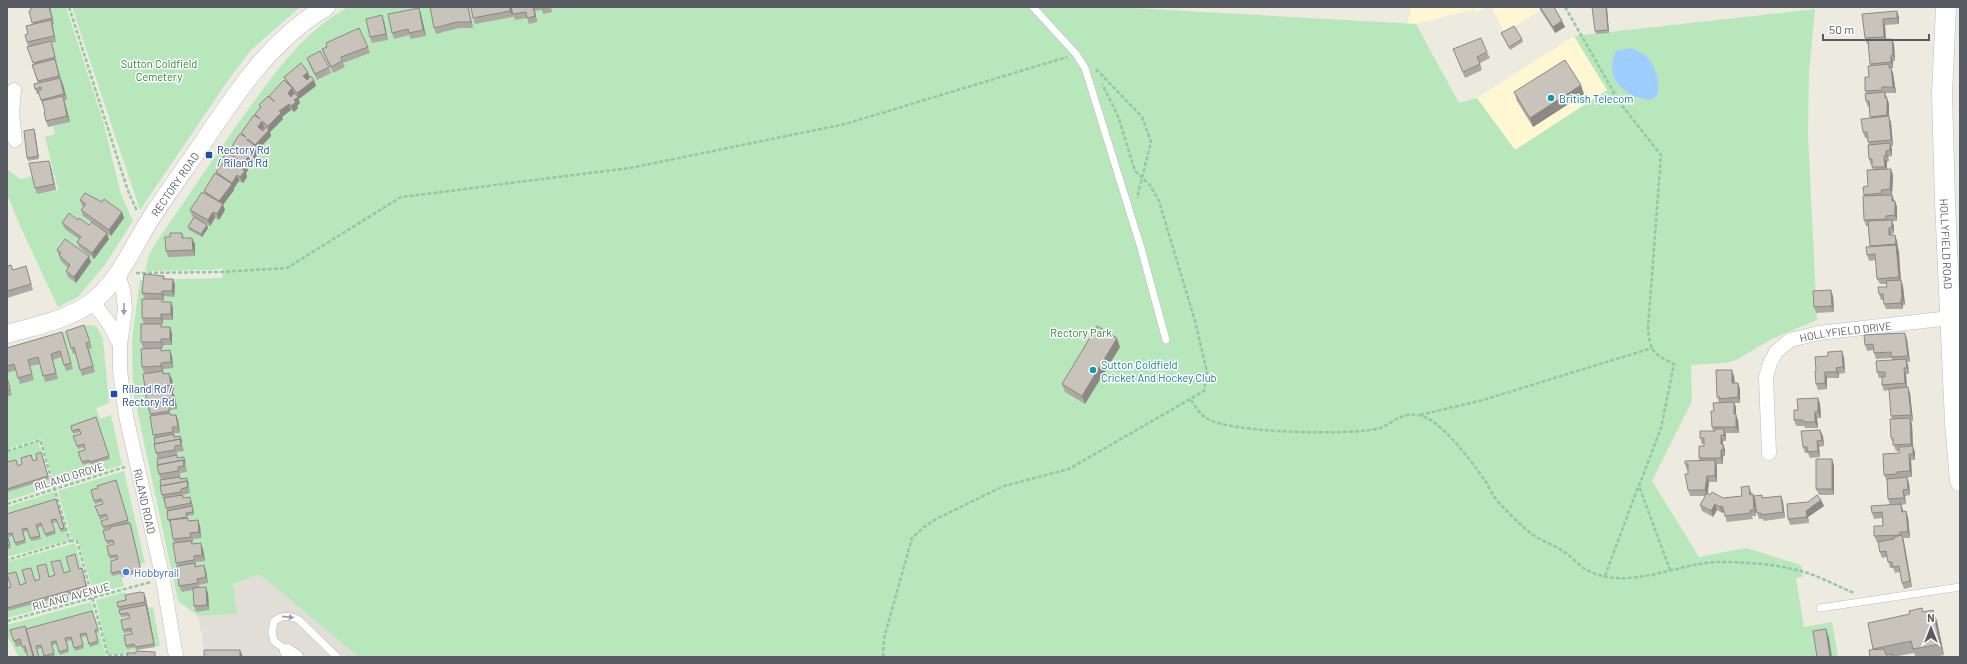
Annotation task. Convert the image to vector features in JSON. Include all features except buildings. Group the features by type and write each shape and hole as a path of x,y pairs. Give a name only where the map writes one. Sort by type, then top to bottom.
{"main road":[{"name":"HOLLYFIELD ROAD","path":"1946,7 1943,102 1950,318 1960,481"}],"street":[{"name":"RECTORY ROAD","path":"7,334 75,313 93,302 118,274 144,230 232,99 258,65 282,40 312,15 326,7"},
{"path":"14,90 9,114 15,140"},
{"name":"RILAND ROAD","path":"118,274 123,290 125,309 120,345 120,370 126,416 163,579 176,657"},
{"name":"RILAND ROAD","path":"93,302 110,325 120,345"},
{"name":"HOLLYFIELD DRIVE","path":"1769,453 1766,377 1770,363 1776,352 1790,340 1819,333 1950,318"}],"lane":[{"path":"1034,7 1076,54 1086,68 1141,248 1166,340"},
{"path":"1820,608 1960,587"},
{"path":"292,654 274,641 272,632 274,621 280,616 292,616 299,620 337,657"}],"path":[{"path":"69,7 128,191 144,230"},
{"path":"1565,7 1577,25 1620,103 1661,155 1648,328 1649,346 1660,357 1674,364 1661,428 1605,576"},
{"path":"118,274 220,272 287,268 401,197 630,168 845,124 1076,54"},
{"path":"1098,77 1092,64 1142,117 1151,142 1132,220"},
{"path":"883,657 884,638 912,538 924,527 1004,486 1069,469 1191,400 1204,391 1207,372 1195,321 1159,202 1150,184 1135,171 1118,116 1102,83"},
{"path":"1420,415 1483,400 1652,348"},
{"path":"1191,400 1200,413 1209,420 1230,426 1269,430 1340,433 1380,428 1400,416 1410,414 1420,415 1434,421 1464,452 1485,481 1496,500 1534,535 1556,546 1576,559 1584,568 1605,576 1626,578 1717,562 1744,562 1802,571 1874,601"},
{"path":"7,451 40,440 70,541"},
{"name":"RILAND GROVE","path":"7,504 136,464"},
{"path":"1638,486 1670,570"},
{"path":"7,560 70,541 77,541 107,657 131,652 145,653"},
{"name":"RILAND AVENUE","path":"7,621 163,579"}],"shaded area":[{"path":"1411,7 1489,7 1476,12 1474,9 1416,24 1408,23"},
{"path":"1491,7 1545,7 1505,33"},
{"path":"1574,36 1607,90 1515,150 1477,98"},
{"path":"259,573 280,589 359,657 206,657 198,616 236,614 233,584"}],"green space":[{"path":"50,7 66,7 103,121 121,194 133,221 104,266 78,297 58,307 20,226 7,194 7,169 20,179 33,176 37,194 58,190 45,137 55,134 53,126 69,122 66,100 52,43 56,41"},
{"name":"Sutton Coldfield Cemetery","path":"72,7 300,7 250,51 227,82 140,210"},
{"name":"Rectory Park","path":"348,7 1115,7 1416,24 1459,103 1477,98 1515,150 1607,90 1574,36 1815,9 1809,72 1808,133 1817,320 1774,338 1736,360 1725,363 1691,365 1692,401 1652,481 1699,557 1746,548 1801,565 1803,577 1796,578 1804,627 1832,622 1838,657 359,657 259,574 233,584 237,614 198,616 178,601 133,391 132,339 140,280 222,278 223,268 212,270 145,271 149,255 155,244 223,144 269,81 304,41 331,17"},
{"path":"88,325 96,326 103,338 109,403 96,408 100,419 111,415 122,465 56,486 40,438 7,449 7,348"},
{"path":"38,441 52,487 7,501 7,452"},
{"path":"124,471 145,563 111,570 121,574 124,586 94,594 78,540 72,540 58,491"},
{"path":"54,492 69,540 7,557 7,507"},
{"path":"75,543 90,596 7,618 7,562"},
{"path":"125,592 128,606 120,613 153,607 160,646 108,656 96,600"},
{"path":"91,602 106,656 19,657 7,636 7,625"}],"water":[{"path":"1631,48 1646,56 1653,66 1657,76 1657,96 1649,100 1639,98 1624,90 1614,77 1612,69 1616,51"}],"place":[{"name":"British Telecom","path":"1551,98"},
{"name":"Rectory Rd / Riland Rd","path":"209,155"},
{"name":"Sutton Coldfield Cricket And Hockey Club","path":"1093,370"},
{"name":"Riland Rd / Rectory Rd","path":"114,394"},
{"name":"Hobbyrail","path":"126,572"}]}
